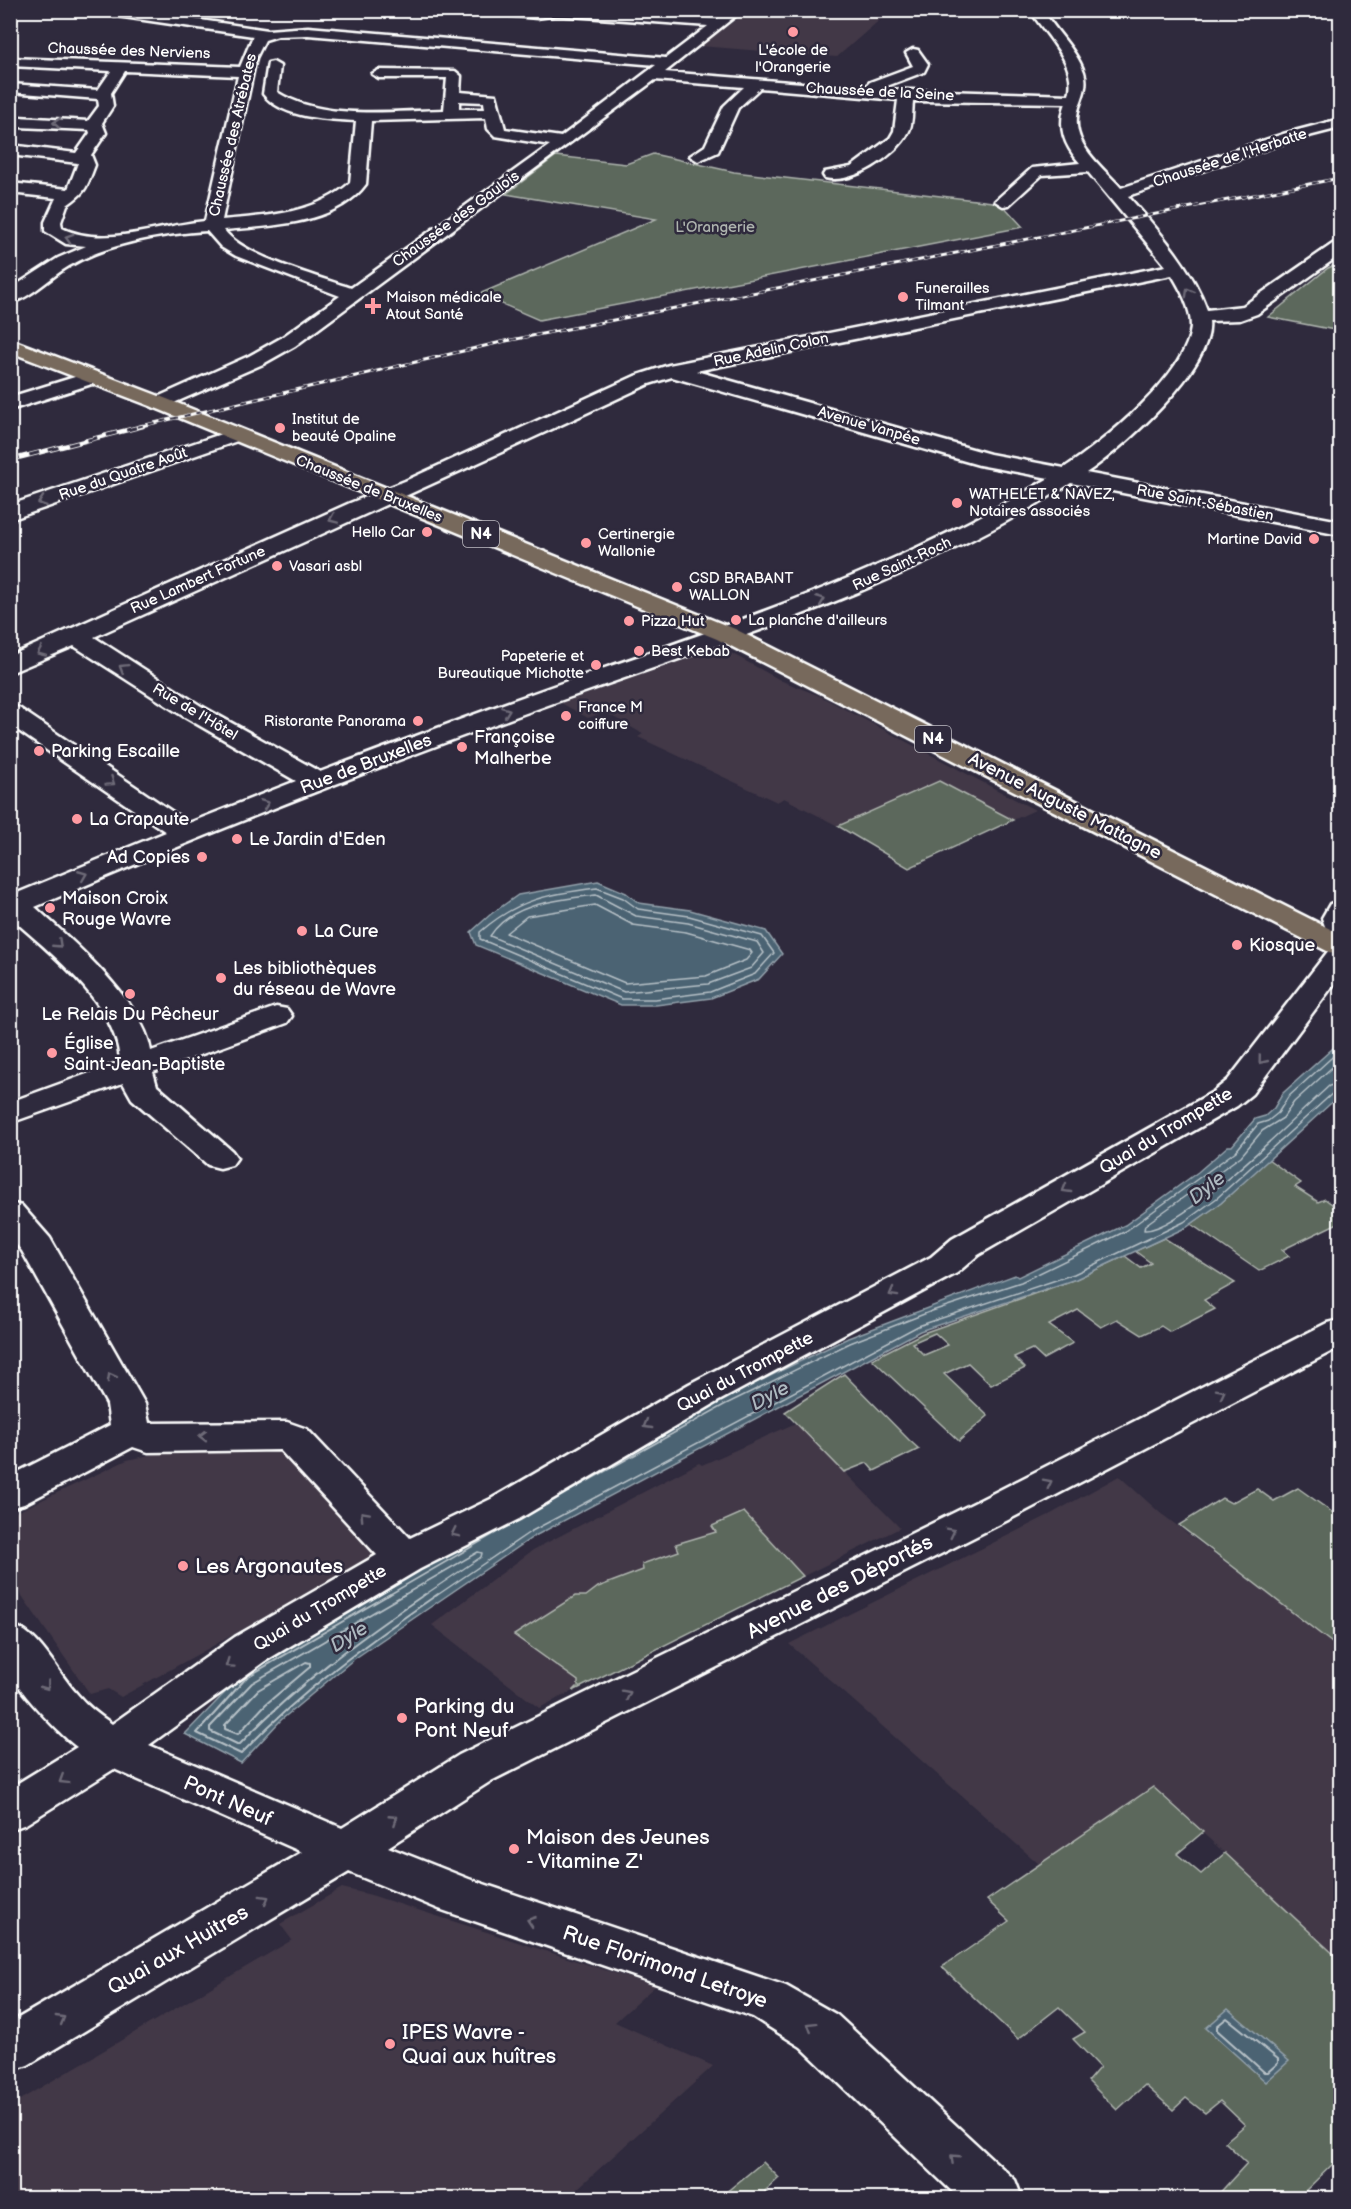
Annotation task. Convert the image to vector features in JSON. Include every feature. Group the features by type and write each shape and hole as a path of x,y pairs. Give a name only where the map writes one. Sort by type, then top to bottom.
{"main road":[{"name":"Chaussée de Bruxelles","path":"10,345 160,403 726,634"},
{"name":"Avenue Auguste Mattagne","path":"726,634 1341,946"}],"street":[{"path":"103,10 144,13 266,34 308,31 668,62"},
{"path":"492,10 721,23"},
{"path":"536,10 552,13"},
{"name":"Chaussée des Gaulois","path":"160,403 256,360 288,342 564,142 737,10"},
{"path":"1036,10 1077,71 1077,88 1067,124 1070,138 1092,167 1119,194 1175,269 1193,298 1199,316 1240,314 1250,310 1341,248"},
{"name":"Chaussée des Atrébates","path":"266,34 256,40 245,79 214,208 213,227 222,240 250,256 354,295"},
{"path":"867,93 875,85 919,69 921,64 913,52"},
{"name":"Chaussée des Nerviens","path":"10,62 120,67 245,79 272,76 270,94 276,100 294,108 321,113 364,115"},
{"path":"120,67 104,95 106,106 97,116 95,126 97,135 86,147 84,159 87,165 74,195 58,206 52,225 56,233 82,242 127,241"},
{"path":"379,74 450,74 454,76 451,114"},
{"name":"Chaussée de la Seine","path":"651,75 906,96 1073,99"},
{"path":"699,156 712,149 731,106 756,84"},
{"path":"10,88 104,95"},
{"path":"453,96 491,98 496,129 500,133 564,142"},
{"path":"831,175 855,171 895,141 902,131 906,96"},
{"path":"10,298 66,261 127,241 162,231 213,227 298,214 324,207 351,192 358,184 364,115 493,113"},
{"path":"18,122 95,126"},
{"name":"Chaussée de l'Herbatte","path":"1119,194 1288,137 1341,123"},
{"path":"10,150 84,159"},
{"path":"1003,201 1038,171 1092,167"},
{"path":"10,188 74,195"},
{"name":"Rue Adelin Colon","path":"387,496 669,370 1175,269"},
{"name":"Rue Saint-Roch","path":"726,634 841,593 911,561 1071,477 1117,442 1176,378 1200,328 1199,316"},
{"name":"Avenue Vanpée","path":"669,370 987,460 1071,477"},
{"path":"10,404 91,378"},
{"name":"Rue du Quatre Août","path":"10,513 236,435"},
{"name":"Rue Saint-Sébastien","path":"1071,477 1341,528"},
{"name":"Rue Lambert Fortune","path":"10,666 387,496"},
{"name":"Rue de Bruxelles","path":"13,906 47,889 318,783 599,676 726,634"},
{"name":"Rue de l'Hôtel","path":"75,636 192,711 318,783"},
{"path":"10,713 186,834"},
{"path":"10,738 36,729"},
{"path":"13,906 92,978 132,1037 137,1083 144,1092 220,1158"},
{"path":"1341,910 1337,918 1341,931"},
{"name":"Quai du Trompette","path":"10,1811 112,1748 250,1649 405,1558 505,1509 703,1393 934,1270 965,1247 1225,1099 1240,1087 1341,956"},
{"path":"10,1113 136,1069 276,1016"},
{"path":"10,1214 37,1246 126,1404 131,1431"},
{"name":"Avenue des Déportés","path":"345,1851 475,1768 985,1515 1341,1332"},
{"path":"10,1494 131,1431 148,1438 287,1436 293,1439 405,1558"},
{"name":"Pont Neuf","path":"10,1640 60,1705 79,1725 112,1748 345,1851"},
{"name":"Quai aux Huitres","path":"10,2049 345,1851"},
{"name":"Rue Florimond Letroye","path":"345,1851 456,1895 769,2001 819,2031 996,2199"}],"shaded area":[{"name":"L'école de l'Orangerie","path":"748,11 808,11 883,17 837,57 700,46"},
{"path":"712,650 718,651 720,656 729,652 782,681 820,696 1035,810 909,868 838,826 784,798 777,802 638,737 643,734 605,712 588,718 561,703"},
{"path":"796,1423 900,1528 539,1708 432,1625 533,1550 699,1463 702,1465"},
{"name":"Les Argonautes","path":"200,1444 282,1445 380,1553 121,1697 108,1689 90,1694 11,1580 10,1515 127,1460"},
{"path":"1119,1476 1159,1512 1340,1649 1340,1960 1153,1787 1039,1864 789,1644 1051,1514"},
{"name":"IPES Wavre - Quai aux huîtres","path":"342,1888 371,1895 655,1986 615,2022 713,2066 567,2198 11,2198 11,2105 292,1940 280,1924"}],"green space":[{"name":"L'Orangerie","path":"653,154 734,172 1001,203 1023,227 539,320 479,294 656,219 506,194 556,156 626,164"},
{"path":"1340,263 1340,331 1268,317 1328,268"},
{"path":"939,781 1013,820 909,868 838,826"},
{"path":"1268,1159 1301,1183 1295,1187 1318,1202 1325,1199 1340,1210 1340,1222 1282,1250 1289,1256 1259,1271 1191,1224 1221,1203"},
{"path":"1164,1238 1235,1283 1204,1300 1215,1309 1170,1332 1161,1326 1142,1335 1117,1319 1101,1327 1078,1310 1049,1325 1073,1343 1043,1359 1032,1349 1014,1357 1025,1368 991,1385 968,1363 944,1374 988,1416 959,1441 872,1359 923,1333 1076,1279 1125,1256 1141,1268 1151,1263 1135,1251","holes":["935,1333 948,1345 924,1355 912,1343"]},
{"path":"844,1374 919,1449 874,1471 867,1463 844,1472 785,1412"},
{"path":"1298,1488 1340,1518 1340,1649 1179,1525 1222,1498 1231,1503 1257,1489 1274,1501"},
{"path":"744,1512 803,1576 573,1691 578,1686 578,1681 514,1635 575,1596 586,1596 598,1587 643,1570 642,1564 679,1551 676,1544 716,1532 712,1526"},
{"path":"1153,1787 1203,1832 1177,1854 1201,1874 1225,1853 1340,1960 1340,2157 1298,2198 1215,2198 1247,2163 1225,2142 1245,2125 1220,2101 1205,2113 1186,2098 1173,2110 1145,2085 1117,2110 1088,2081 1100,2067 1073,2039 1085,2032 1059,2007 1018,2039 942,1967 1009,1921 987,1900"},
{"path":"763,2162 779,2178 765,2191 772,2198 719,2198"}],"water":[{"path":"598,881 626,893 639,903 690,910 766,931 782,954 759,979 711,998 656,1005 621,1005 476,945 471,932 518,895"},
{"name":"Dyle","path":"1340,1042 1340,1095 1221,1203 1187,1227 1076,1279 920,1331 533,1537 354,1659 281,1720 241,1763 185,1734 244,1673 529,1506 721,1400 848,1338 1015,1275 1018,1277 1125,1225 1198,1172 1228,1146 1232,1146 1255,1119 1265,1116 1274,1108 1283,1093"},
{"path":"1228,2009 1289,2061 1266,2082 1206,2028"}],"railway":[{"path":"137,427 506,341 1340,178"},
{"path":"10,460 143,426"}],"place":[{"name":"L'école de l'Orangerie","path":"793,32"},
{"name":"Funerailles Tilmant","path":"903,297"},
{"name":"Maison médicale Atout Santé","path":"373,306"},
{"name":"Institut de beauté Opaline","path":"280,428"},
{"name":"WATHELET & NAVEZ, Notaires associés","path":"957,503"},
{"name":"Hello Car","path":"427,532"},
{"name":"Martine David","path":"1314,539"},
{"name":"Certinergie Wallonie","path":"586,543"},
{"name":"Vasari asbl","path":"277,566"},
{"name":"CSD BRABANT WALLON","path":"677,587"},
{"name":"La planche d'ailleurs","path":"736,620"},
{"name":"Pizza Hut","path":"629,621"},
{"name":"Best Kebab","path":"639,651"},
{"name":"Papeterie et Bureautique Michotte","path":"596,665"},
{"name":"France M coiffure","path":"566,716"},
{"name":"Ristorante Panorama","path":"418,721"},
{"name":"Françoise Malherbe","path":"462,747"},
{"name":"Parking Escaille","path":"39,751"},
{"name":"La Crapaute","path":"77,819"},
{"name":"Le Jardin d'Eden","path":"237,839"},
{"name":"Ad Copies","path":"202,857"},
{"name":"Maison Croix Rouge Wavre","path":"50,908"},
{"name":"La Cure","path":"302,931"},
{"name":"Kiosque","path":"1237,945"},
{"name":"Les bibliothèques du réseau de Wavre","path":"221,978"},
{"name":"Le Relais Du Pêcheur","path":"130,994"},
{"name":"Église Saint-Jean-Baptiste","path":"52,1053"},
{"name":"Les Argonautes","path":"183,1566"},
{"name":"Parking du Pont Neuf","path":"402,1718"},
{"name":"Maison des Jeunes - Vitamine Z'","path":"514,1849"},
{"name":"IPES Wavre - Quai aux huîtres","path":"390,2044"}]}
